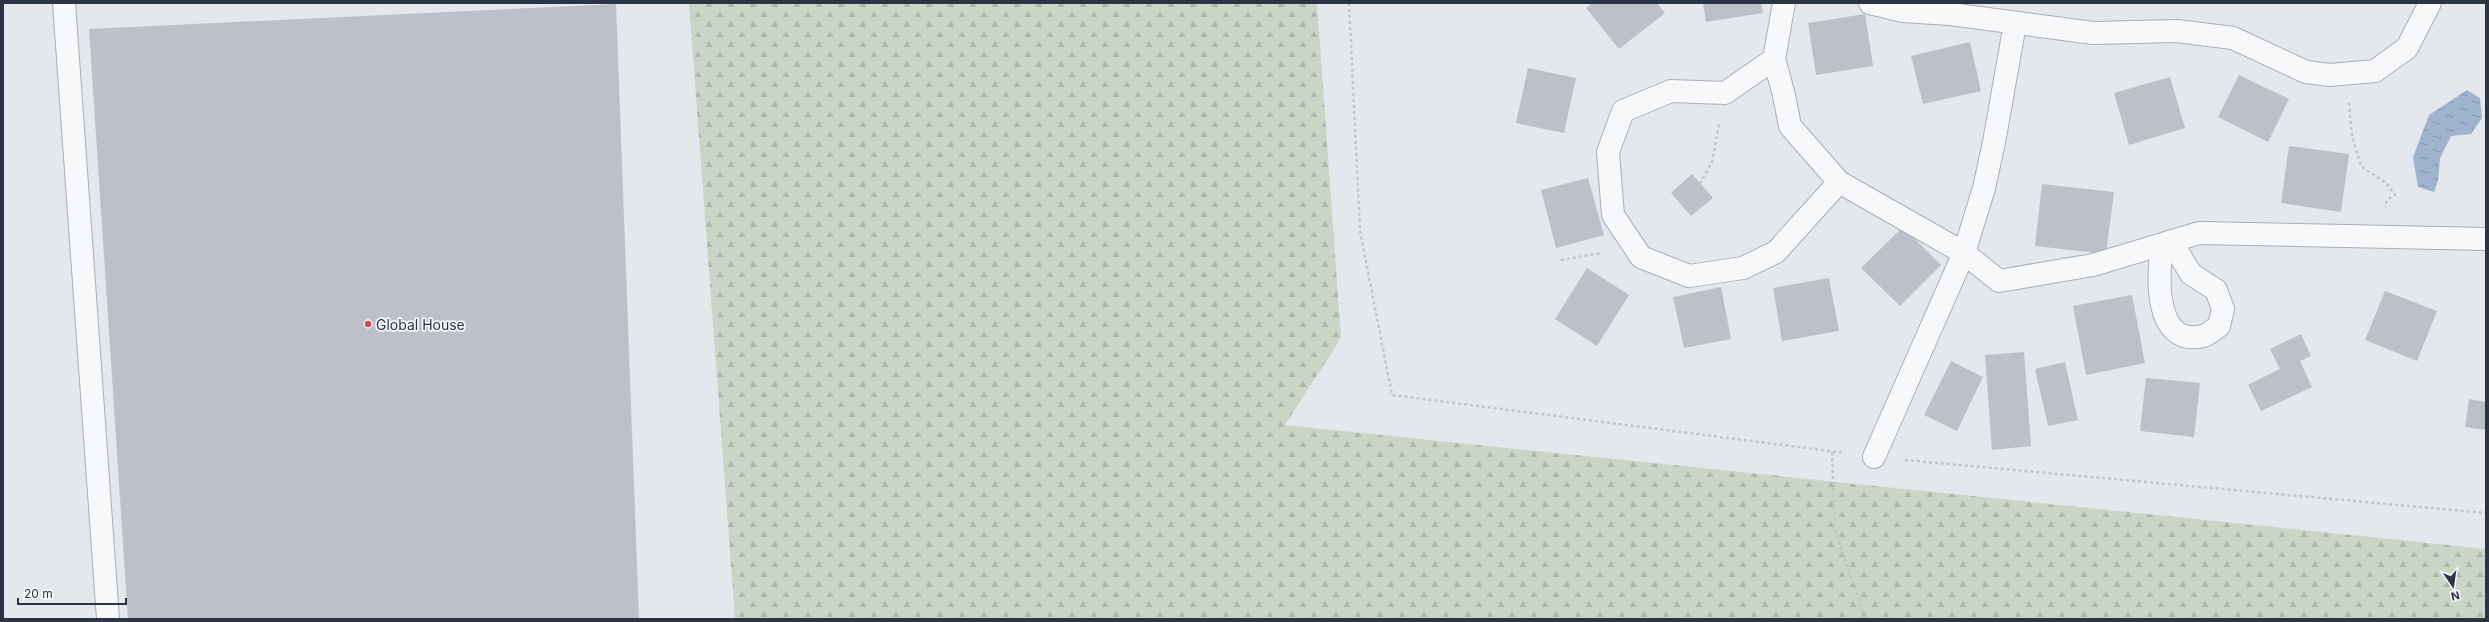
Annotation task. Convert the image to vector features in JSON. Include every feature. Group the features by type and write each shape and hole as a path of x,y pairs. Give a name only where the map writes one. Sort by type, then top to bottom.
{"street":[{"path":"64,3 108,619"},
{"path":"1784,3 1774,59 1784,95 1790,126 1839,182 1964,253 1999,281 2093,265 2199,233 2486,239"},
{"path":"1870,3 1903,11 1950,14 2015,24 2093,33 2177,31 2233,38 2306,72 2330,75 2375,71 2407,48 2430,3"},
{"path":"1874,457 1964,253 1984,188 1994,142 2015,24"},
{"path":"1774,59 1725,93 1671,91 1623,111 1608,152 1614,215 1642,257 1689,276 1743,268 1776,252 1839,182"}],"path":[{"path":"1349,3 1360,230 1392,395 1874,457 2486,513"},
{"path":"2353,73 2350,83 2349,103 2352,136 2360,166 2386,183 2395,195 2387,200 2382,214 2379,236"},
{"path":"1694,194 1712,162 1725,93"},
{"path":"1561,260 1635,247"},
{"path":"1832,452 1835,531 1864,619"}],"green space":[{"path":"689,3 1317,3 1341,338 1285,425 2486,549 2486,619 735,619"}],"water":[{"path":"2467,90 2480,98 2482,118 2471,134 2451,136 2440,158 2438,181 2434,192 2418,187 2413,157 2429,115"}],"building":[{"path":"1592,3 1657,3 1665,13 1619,49 1586,8"},
{"path":"1703,3 1761,3 1763,13 1706,22"},
{"name":"Global House","path":"616,4 639,619 128,619 89,29"},
{"path":"1865,14 1873,66 1816,75 1808,23"},
{"path":"1970,42 1981,91 1923,104 1911,56"},
{"path":"1528,68 1576,78 1564,133 1516,123"},
{"path":"2239,75 2289,99 2268,142 2218,117"},
{"path":"2170,77 2185,128 2129,145 2114,93"},
{"path":"2289,146 2349,154 2341,212 2281,203"},
{"path":"1692,174 1713,198 1691,216 1671,193"},
{"path":"1588,178 1604,235 1556,248 1541,190"},
{"path":"2042,184 2114,192 2106,254 2035,246"},
{"path":"1903,227 1941,265 1900,306 1861,268"},
{"path":"1587,268 1629,295 1597,346 1555,319"},
{"path":"1829,278 1839,331 1782,341 1773,288"},
{"path":"1721,287 1731,339 1684,348 1673,297"},
{"path":"2385,291 2437,311 2417,361 2365,340"},
{"path":"2132,295 2145,363 2086,375 2073,306"},
{"path":"2301,334 2311,356 2300,361 2312,387 2261,411 2248,385 2280,369 2270,349"},
{"path":"2024,352 2031,446 1992,450 1985,355"},
{"path":"1951,361 1983,377 1957,431 1924,415"},
{"path":"2065,362 2078,420 2048,426 2035,369"},
{"path":"2146,378 2200,383 2194,437 2140,431"},
{"path":"2469,399 2486,402 2486,430 2465,427"}],"place":[{"name":"Global House","path":"368,324"}]}
